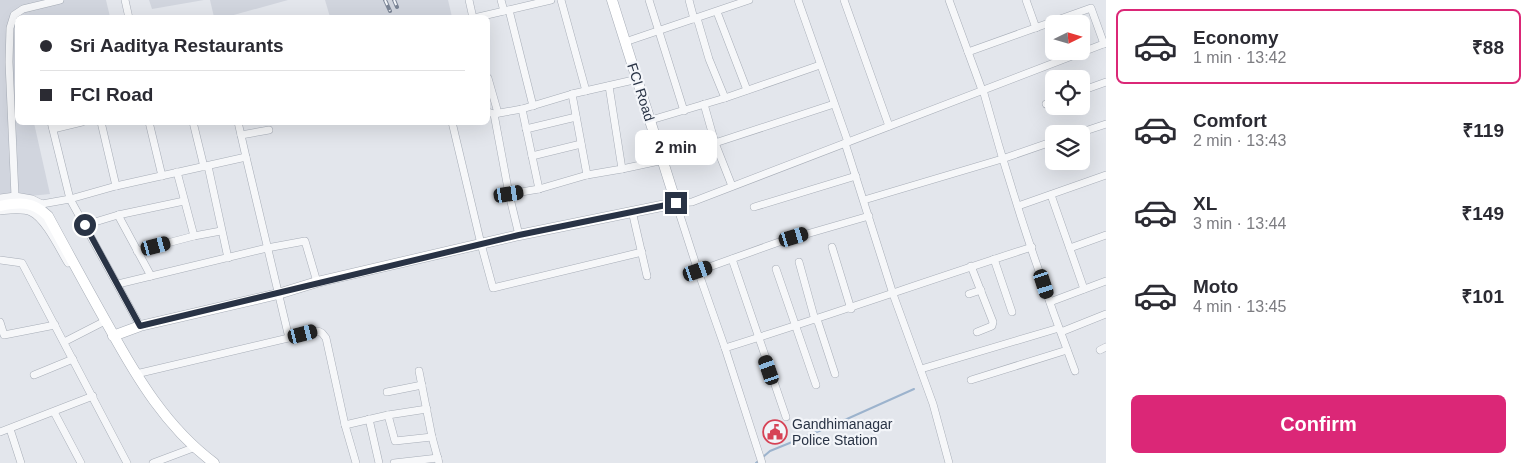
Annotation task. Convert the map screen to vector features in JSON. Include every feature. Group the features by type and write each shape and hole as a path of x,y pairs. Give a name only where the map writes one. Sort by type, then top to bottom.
{"street":[{"path":"15,196 9,62 10,28 14,15 23,9 60,0"},
{"path":"125,0 128,15"},
{"path":"469,0 473,15"},
{"path":"501,0 506,10 533,106"},
{"path":"486,15 551,0"},
{"path":"561,0 586,91"},
{"name":"FCI Road","path":"612,0 676,203"},
{"path":"649,0 684,111"},
{"path":"689,0 725,98"},
{"path":"624,42 749,0"},
{"path":"798,0 834,104 894,294 933,404 949,463"},
{"path":"844,0 889,126"},
{"path":"949,0 982,90 1002,159 1075,371"},
{"path":"1026,0 1036,28"},
{"path":"113,336 140,326 519,235 632,211 692,202 1105,43 1091,8 968,52"},
{"path":"717,12 748,90"},
{"path":"651,120 725,98 820,65"},
{"path":"493,113 522,109 572,94 638,79"},
{"path":"1090,88 1106,82"},
{"path":"609,86 622,169"},
{"path":"572,94 587,175"},
{"path":"490,95 519,235"},
{"path":"704,104 732,186"},
{"path":"716,143 834,104"},
{"path":"522,109 539,189"},
{"path":"526,129 576,117"},
{"path":"1090,129 1106,124"},
{"path":"102,125 116,186"},
{"path":"149,125 162,176"},
{"path":"194,125 206,166 228,258"},
{"path":"239,125 288,338"},
{"path":"453,125 493,288 642,252"},
{"path":"52,126 70,199 140,326"},
{"path":"241,135 269,130"},
{"path":"532,156 581,144"},
{"path":"864,200 1045,145"},
{"path":"0,198 15,196 32,198 42,204 246,157"},
{"path":"509,194 539,189 587,175 664,160"},
{"path":"178,172 194,236"},
{"path":"1018,206 1106,175"},
{"path":"754,207 856,176"},
{"path":"1051,195 1084,289"},
{"path":"85,225 118,215 184,201"},
{"path":"0,206 20,202 28,203 41,208 48,216 113,336 136,374 173,426 193,448 214,463"},
{"path":"676,203 762,463"},
{"path":"0,211 24,210 40,217 93,306 103,317"},
{"path":"632,211 648,276"},
{"path":"118,215 151,276"},
{"path":"698,271 779,242 869,216"},
{"path":"137,251 221,231"},
{"path":"1070,248 1106,235"},
{"path":"118,284 267,248 305,241 317,282"},
{"path":"832,247 850,309"},
{"path":"725,348 850,309 971,266 1032,247"},
{"path":"732,259 786,417"},
{"path":"0,260 22,263 127,463"},
{"path":"994,260 1012,312"},
{"path":"799,262 835,374"},
{"path":"971,266 992,322 992,326 977,332"},
{"path":"776,269 816,385"},
{"path":"1050,302 1106,281"},
{"path":"969,294 981,290"},
{"path":"921,369 1060,330 1106,314"},
{"path":"64,342 103,317"},
{"path":"0,322 4,334 55,325"},
{"path":"136,374 318,331 326,338 345,425 356,463"},
{"path":"971,380 1067,350"},
{"path":"34,375 73,360"},
{"path":"394,463 439,460 432,437 419,371"},
{"path":"387,392 422,384"},
{"path":"0,432 93,396"},
{"path":"345,425 388,415 427,409"},
{"path":"54,412 81,463"},
{"path":"388,415 395,441 432,437"},
{"path":"369,419 379,463"},
{"path":"10,429 21,463"},
{"path":"153,463 193,448"}],"shaded area":[{"path":"0,0 106,0 110,15 15,15 15,125 34,125 50,194 0,199"},
{"path":"149,0 204,0 152,9"},
{"path":"210,0 288,0 234,15 214,15"},
{"path":"325,0 448,0 452,15 329,15"}],"waterway":[{"path":"756,463 770,451 914,389"}],"railway":[{"path":"385,0 390,11"},
{"path":"394,0 397,7"}],"place":[{"name":"Gandhimanagar Police Station","path":"775,432"}],"route":[{"path":"85,225 140,326 519,235 676,203"}]}
